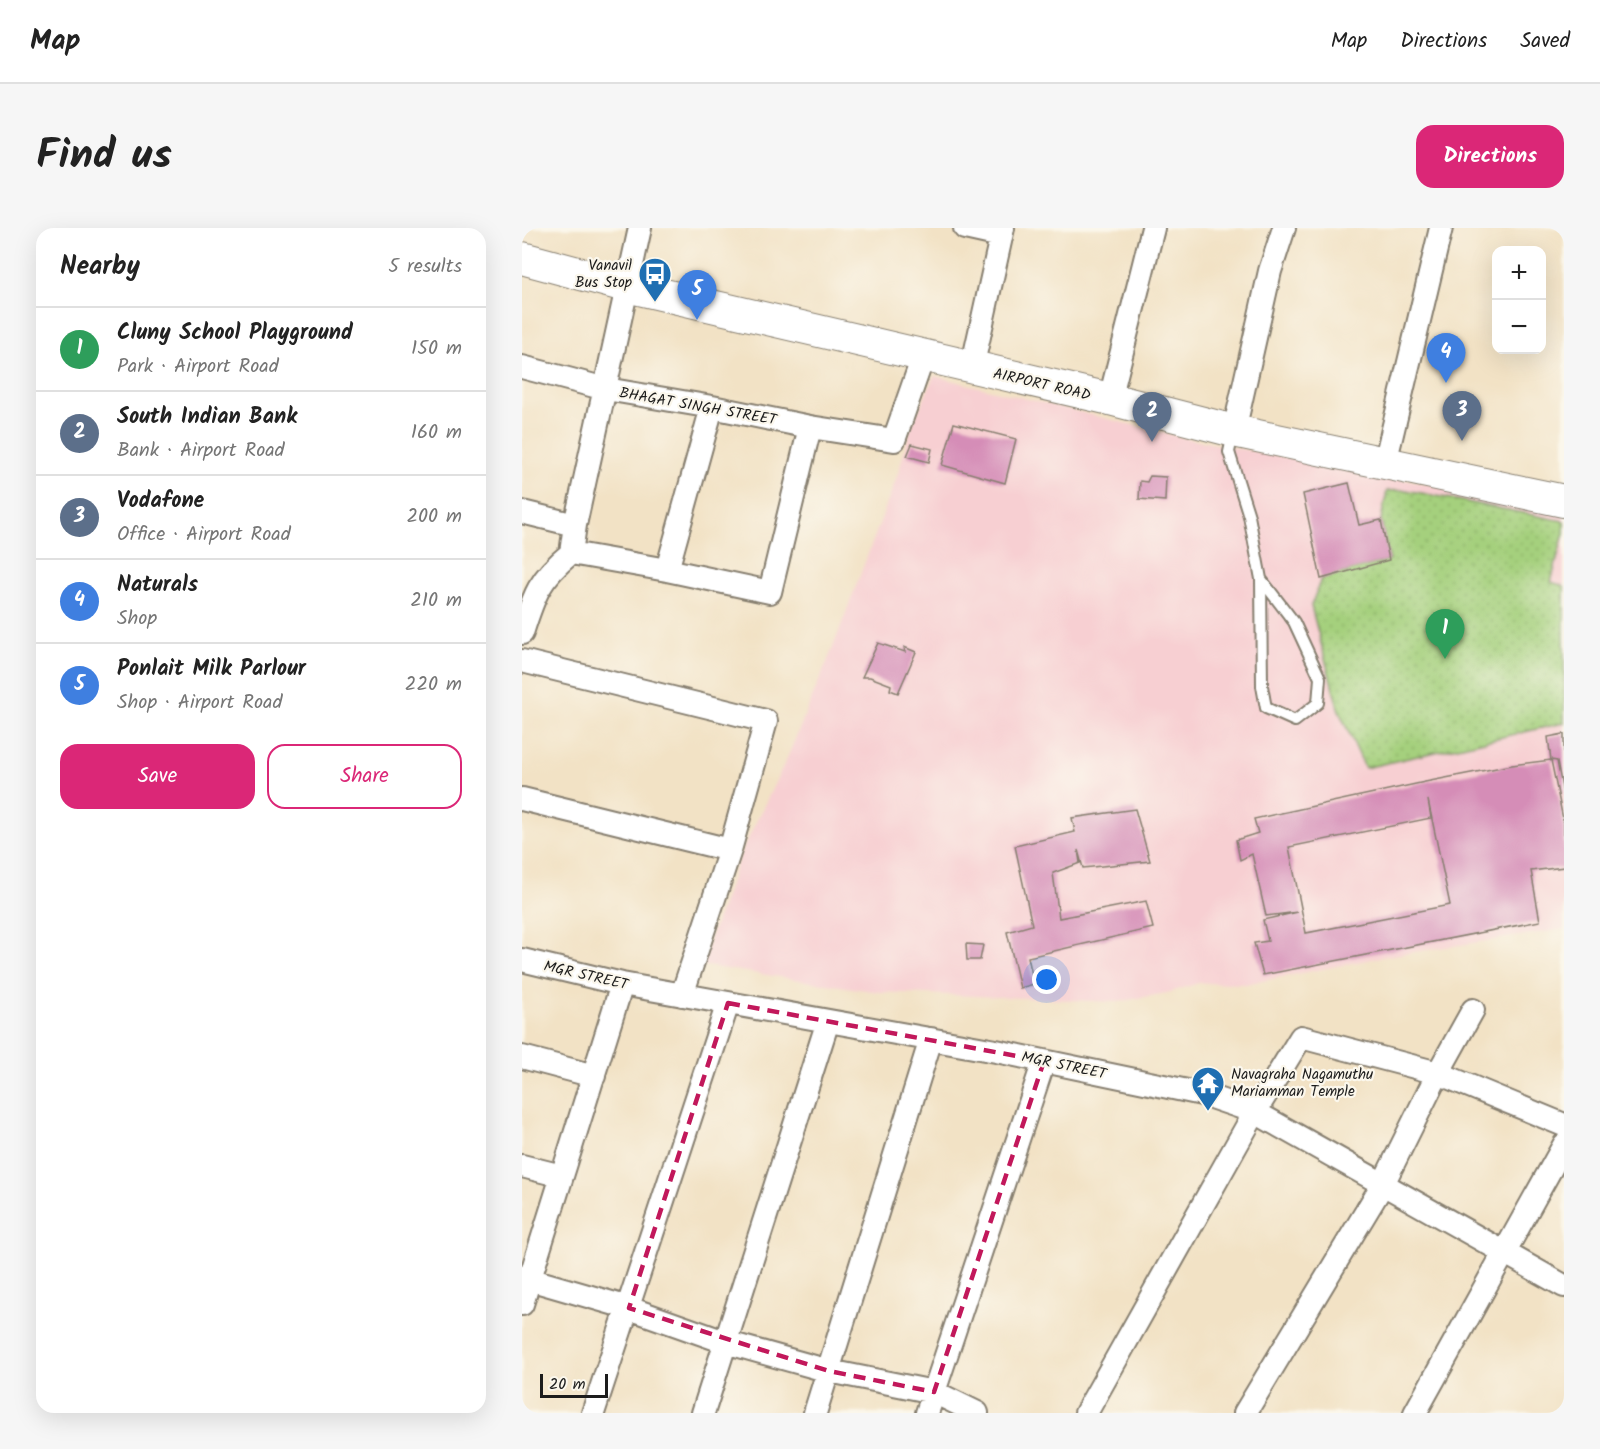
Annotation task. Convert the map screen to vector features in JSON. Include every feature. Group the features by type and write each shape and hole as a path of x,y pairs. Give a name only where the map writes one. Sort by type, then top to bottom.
{"street":[{"path":"522,368 606,389 640,228"},
{"path":"965,228 1002,232 972,368"},
{"path":"1110,399 1154,228"},
{"path":"1234,431 1270,271 1284,228"},
{"path":"1384,463 1441,228"},
{"name":"AIRPORT ROAD","path":"522,258 626,286 1110,399 1234,431 1564,501"},
{"name":"BHAGAT SINGH STREET","path":"571,553 575,525 606,389 712,406 810,427 894,440 923,357"},
{"path":"667,570 712,406"},
{"path":"522,633 531,605 544,578 571,553 770,592 810,427"},
{"path":"522,512 575,525"},
{"path":"522,661 766,721 730,850 682,995"},
{"path":"522,799 730,850"},
{"name":"MGR STREET","path":"522,960 622,984 931,1039 1202,1094 1255,1112 1564,1286"},
{"path":"522,1304 526,1278 562,1176 622,984"},
{"path":"593,1413 728,1003"},
{"path":"1245,1413 1383,1184 1438,1073 1473,1010"},
{"path":"703,1413 828,1021"},
{"path":"1086,1413 1255,1112 1301,1037 1438,1073 1564,1125"},
{"path":"815,1413 931,1039"},
{"path":"522,1057 594,1076"},
{"path":"930,1403 1044,1061"},
{"path":"1415,1413 1564,1145"},
{"path":"522,1166 562,1176"},
{"path":"526,1278 629,1308 725,1342 829,1371 930,1403 977,1413"}],"lane":[{"path":"1234,431 1229,452 1249,516 1261,579 1262,686 1266,708 1295,721 1318,703 1320,678 1293,622 1261,579"}],"highlighted area":[{"path":"728,1003 1044,1061 934,1392 829,1371 629,1308"}],"shaded area":[{"path":"934,376 1189,439 1564,510 1564,929 1387,956 1247,984 1199,983 1167,993 1117,1002 879,992 700,965 741,853 788,756 832,650 898,474 910,430"}],"green space":[{"path":"1406,490 1564,521 1564,533 1551,582 1564,586 1564,723 1365,768 1339,711 1311,606 1321,579 1389,560 1381,520 1387,491"}],"building":[{"path":"954,423 1016,439 1005,483 942,465"},
{"path":"912,444 932,449 929,462 907,456"},
{"path":"1150,476 1166,477 1165,501 1139,499 1140,481 1147,482"},
{"path":"1349,483 1359,525 1381,520 1389,560 1321,579 1303,494"},
{"path":"878,643 905,652 904,647 916,652 898,693 890,690 891,685 870,677 862,677"},
{"path":"1564,734 1563,793 1557,761 1551,760 1548,737"},
{"path":"1551,760 1564,824 1564,867 1531,871 1540,921 1263,975 1254,943 1268,941 1263,920 1298,912 1266,916 1252,854 1240,860 1236,840 1258,833 1254,819 1512,765","holes":["1428,800 1450,905 1306,933 1289,847 1431,818"]},
{"path":"1135,809 1150,861 1083,868 1078,850 1080,863 1053,873 1059,918 1146,901 1153,928 1028,957 1034,984 1020,988 1007,932 1032,925 1015,846 1075,832 1072,818"},
{"path":"966,944 983,945 980,960 967,960"}],"place":[{"name":"Vanavil Bus Stop","path":"655,303"},
{"name":"Ponlait Milk Parlour","path":"697,320"},
{"name":"Naturals","path":"1446,383"},
{"name":"Vodafone","path":"1462,441"},
{"name":"South Indian Bank","path":"1152,442"},
{"name":"Cluny School Playground","path":"1445,659"},
{"name":"Navagraha Nagamuthu Mariamman Temple","path":"1208,1112"}]}
